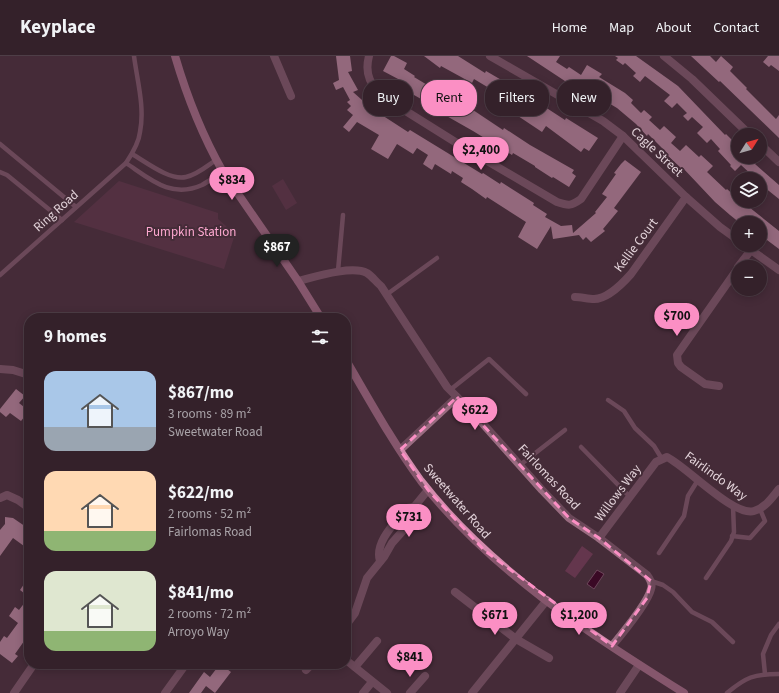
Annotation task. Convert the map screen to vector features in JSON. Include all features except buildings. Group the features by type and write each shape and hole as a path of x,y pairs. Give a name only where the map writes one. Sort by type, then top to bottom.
{"main road":[{"path":"175,56 185,91 216,160 318,313"},
{"name":"Sweetwater Road","path":"351,368 400,450 428,490 484,550 522,582 547,600 612,646 684,693"}],"street":[{"path":"274,56 291,96"},
{"path":"369,56 369,78 375,89 385,98 460,145 557,202 568,206 581,199 623,136"},
{"path":"664,56 692,79 743,128"},
{"name":"Cagle Street","path":"496,57 603,121 623,136 686,197 731,235"},
{"path":"767,151 779,162"},
{"name":"Kellie Court","path":"574,296 596,299 621,285 631,274 686,197"},
{"path":"755,252 779,270"},
{"name":"Fairlomas Road","path":"298,281 338,271 359,271 367,273 381,286 456,397 476,416 569,518 599,538 647,575 651,581"},
{"path":"719,386 705,384 680,367 677,356 731,277"},
{"path":"0,369 13,370 24,373"},
{"path":"400,450 456,397"},
{"name":"Fairlindo Way","path":"659,461 667,457 676,462 733,506 746,512 754,512 763,508 779,489"},
{"name":"Willows Way","path":"599,538 659,461"},
{"path":"351,618 355,613 366,578 380,561 378,556 384,537 407,508 414,507 428,490"},
{"path":"0,498 7,496 18,500 24,504"},
{"path":"612,646 647,598 652,588 651,581"},
{"path":"455,592 516,639 549,658"},
{"path":"472,693 547,600"},
{"path":"355,667 377,640"},
{"path":"351,664 386,693"},
{"path":"620,693 640,665"},
{"path":"14,693 31,669"},
{"path":"165,693 182,669"},
{"path":"410,693 425,676"},
{"path":"363,693 372,682"}],"lane":[{"name":"Ring Road","path":"0,275 126,163 132,154 140,132 141,105 134,56"},
{"path":"0,144 76,207"},
{"path":"132,154 167,175 178,178 187,177 197,173 216,160"},
{"path":"126,163 157,184 178,191 202,185 223,172"},
{"path":"0,172 7,175 62,220"},
{"path":"338,271 343,215"},
{"path":"386,295 437,258"},
{"path":"450,390 489,359 526,394"},
{"path":"608,400 624,411 635,428 654,446 659,461"},
{"path":"520,465 565,430"},
{"path":"581,447 630,497"},
{"path":"659,553 684,516 688,496 698,480"},
{"path":"706,578 730,541 734,532 733,506"},
{"path":"732,536 750,538 765,521 760,509"},
{"path":"651,581 663,585 673,592 692,612 712,622 733,642"},
{"path":"765,674 764,654 771,635 779,624"},
{"path":"726,693 744,680 751,677 765,674 779,674"}],"highlighted area":[{"path":"457,397 569,518 599,538 651,581 647,598 612,646 484,550 428,490 400,450"}],"green space":[{"path":"283,179 297,203 286,210 272,186"},
{"name":"Pumpkin Station","path":"119,181 218,213 218,219 226,226 229,232 235,234 224,269 74,222"},
{"path":"582,546 593,554 575,578 565,571"}],"shaded area":[{"path":"597,570 604,574 594,589 587,584"}]}
